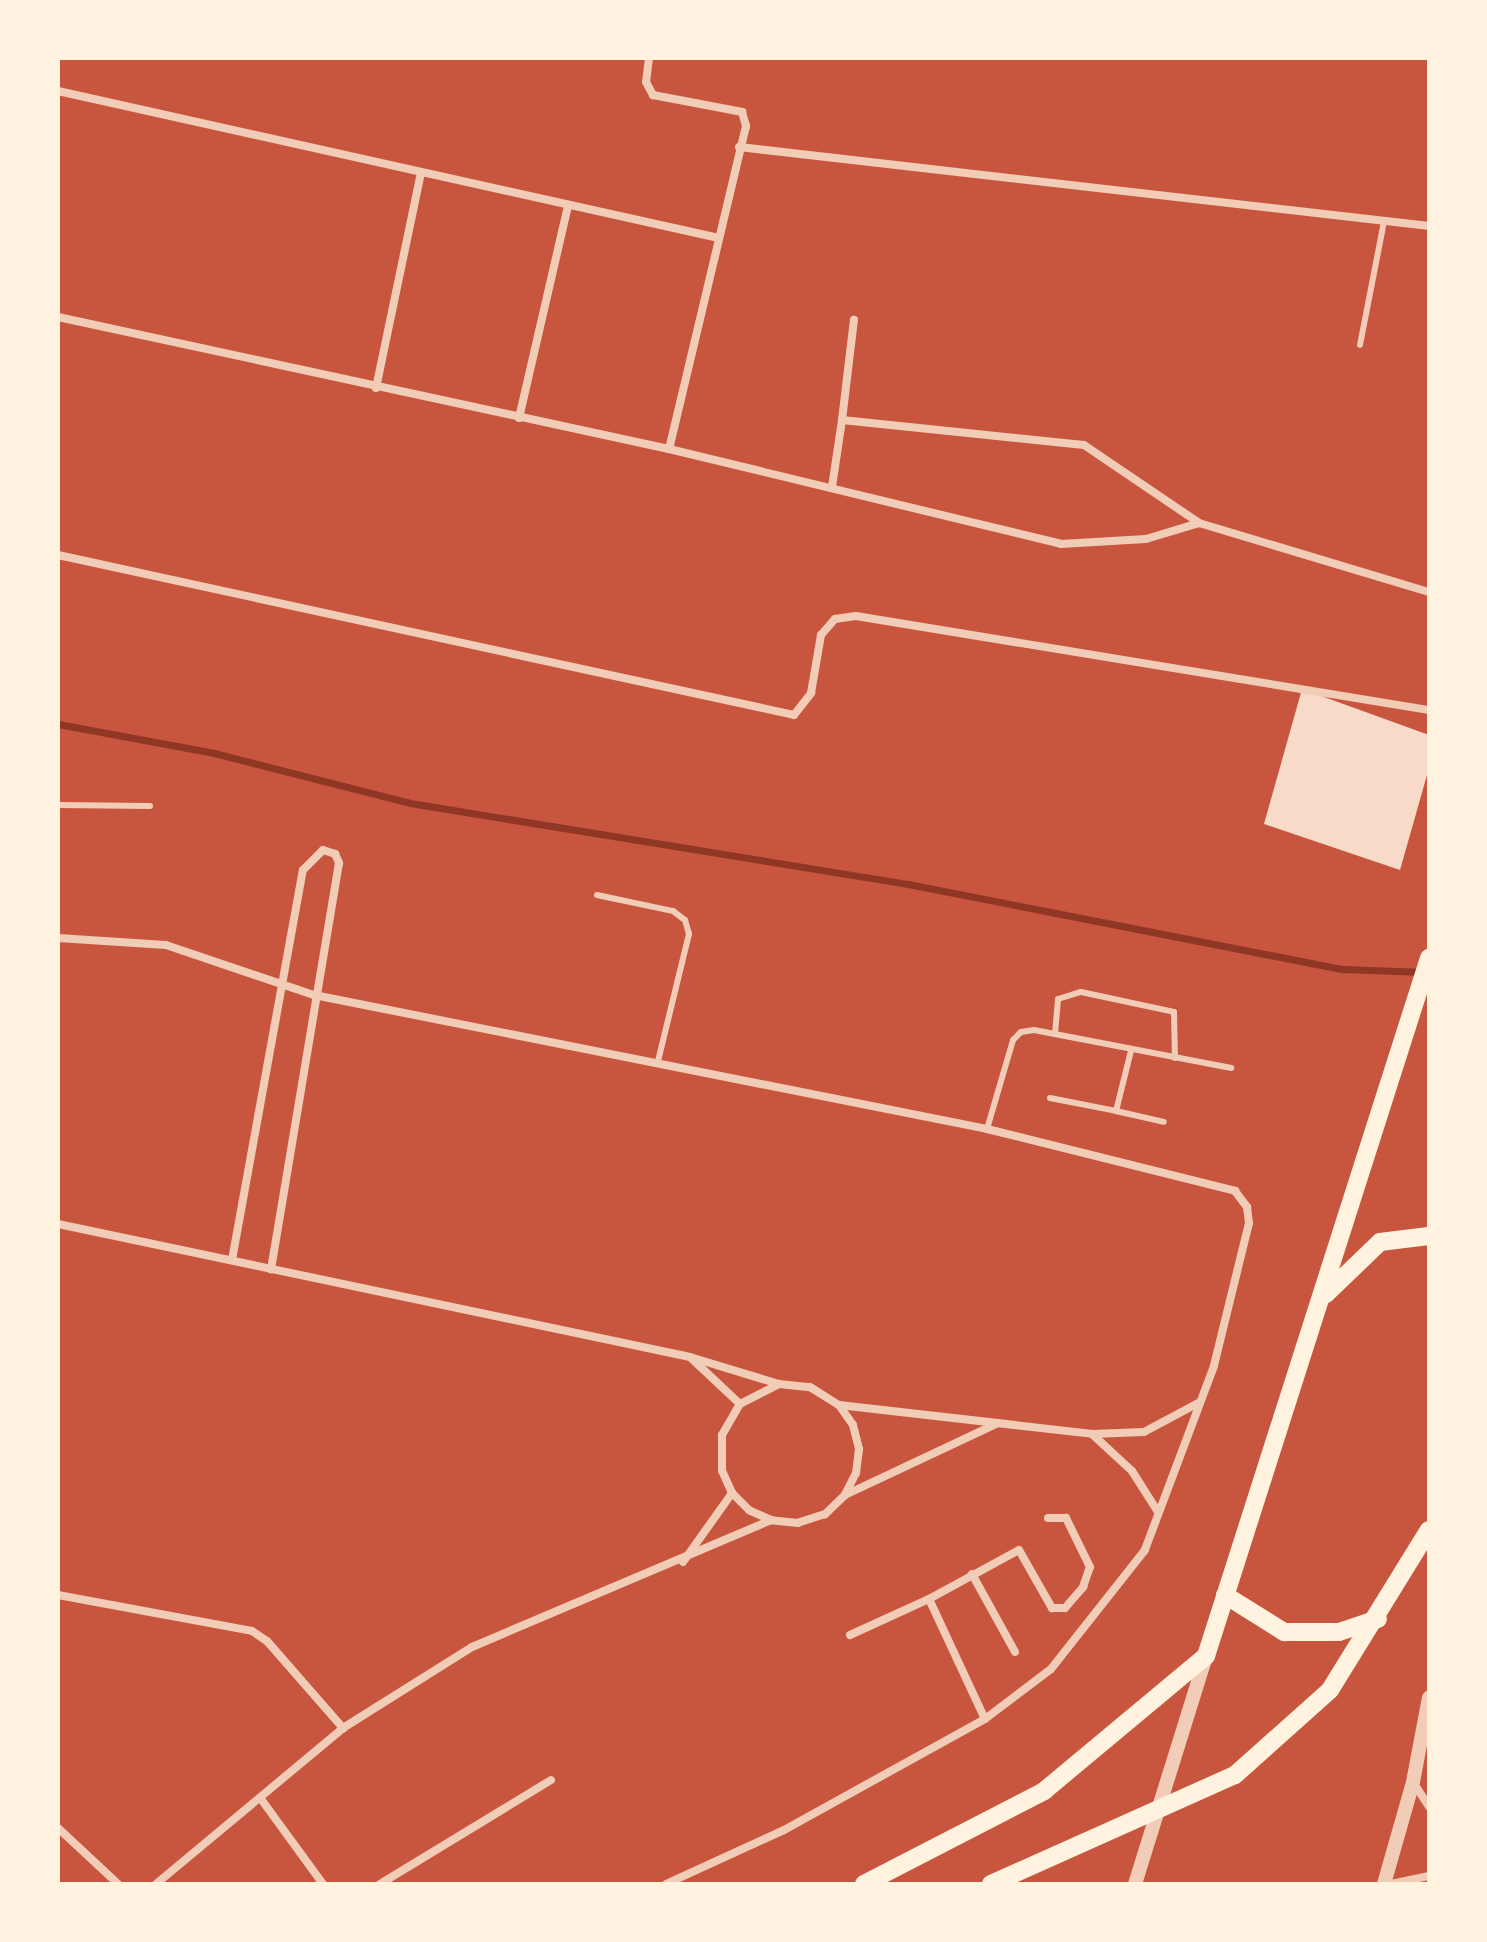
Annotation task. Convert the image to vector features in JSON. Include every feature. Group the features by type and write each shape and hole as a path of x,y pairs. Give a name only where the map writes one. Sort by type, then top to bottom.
{"main road":[{"path":"864,1884 1044,1791 1206,1656 1429,958"},
{"path":"1323,1297 1380,1242 1429,1236"},
{"path":"995,1884 1235,1775 1330,1690 1378,1619 1429,1530"},
{"path":"1225,1595 1284,1632 1339,1632 1378,1619"}],"street":[{"path":"649,58 646,82 653,95 742,112 746,126 669,449"},
{"path":"58,91 719,238"},
{"path":"739,147 1429,226"},
{"path":"376,388 421,173"},
{"path":"519,418 568,205"},
{"path":"58,317 669,449 1061,544 1146,539 1199,523"},
{"path":"832,487 854,320"},
{"path":"842,420 1084,445 1199,523 1429,592"},
{"path":"58,555 794,715 811,693 821,635 835,619 856,616 1429,710"},
{"path":"232,1260 303,870 323,850 335,854 339,863 314,995 271,1269"},
{"path":"58,938 166,945 282,987 314,995 658,1061 987,1129 1235,1191 1247,1207 1249,1223 1214,1366 1145,1550 1051,1669 985,1719 784,1830 666,1884"},
{"path":"58,1224 690,1357 779,1384 810,1387 839,1405 853,1425 859,1449 856,1473 845,1495"},
{"path":"690,1357 740,1404"},
{"path":"779,1384 740,1404 722,1435 722,1471 732,1493 749,1510 771,1520 798,1523 825,1514 845,1495 999,1422"},
{"path":"839,1405 1092,1434 1144,1432 1198,1403"},
{"path":"1092,1434 1132,1471 1158,1512"},
{"path":"682,1562 732,1493"},
{"path":"850,1635 929,1599 1019,1550 1052,1608 1065,1608 1083,1587 1090,1567 1066,1518 1048,1518"},
{"path":"156,1884 343,1728 472,1647 682,1562 771,1520"},
{"path":"972,1574 1015,1652"},
{"path":"58,1595 252,1631 267,1641 343,1728"},
{"path":"929,1599 985,1719"},
{"path":"1135,1884 1206,1656"},
{"path":"1384,1884 1413,1782 1429,1697"},
{"path":"380,1884 551,1780"},
{"path":"1413,1782 1429,1807"},
{"path":"261,1799 323,1884"},
{"path":"58,1828 118,1884"},
{"path":"1391,1884 1429,1876"}],"lane":[{"path":"1360,345 1384,222"},
{"path":"58,805 150,806"},
{"path":"597,895 673,911 685,920 689,934 658,1061"},
{"path":"1055,1034 1058,999 1081,992 1174,1012 1175,1058"},
{"path":"987,1129 1013,1040 1034,1030 1231,1068"},
{"path":"1116,1111 1131,1051"},
{"path":"1050,1098 1164,1122"}],"building":[{"path":"1302,689 1429,735 1429,768 1400,870 1264,824"}],"waterway":[{"path":"58,724 214,753 410,803 908,884 1343,969 1424,972"}]}
